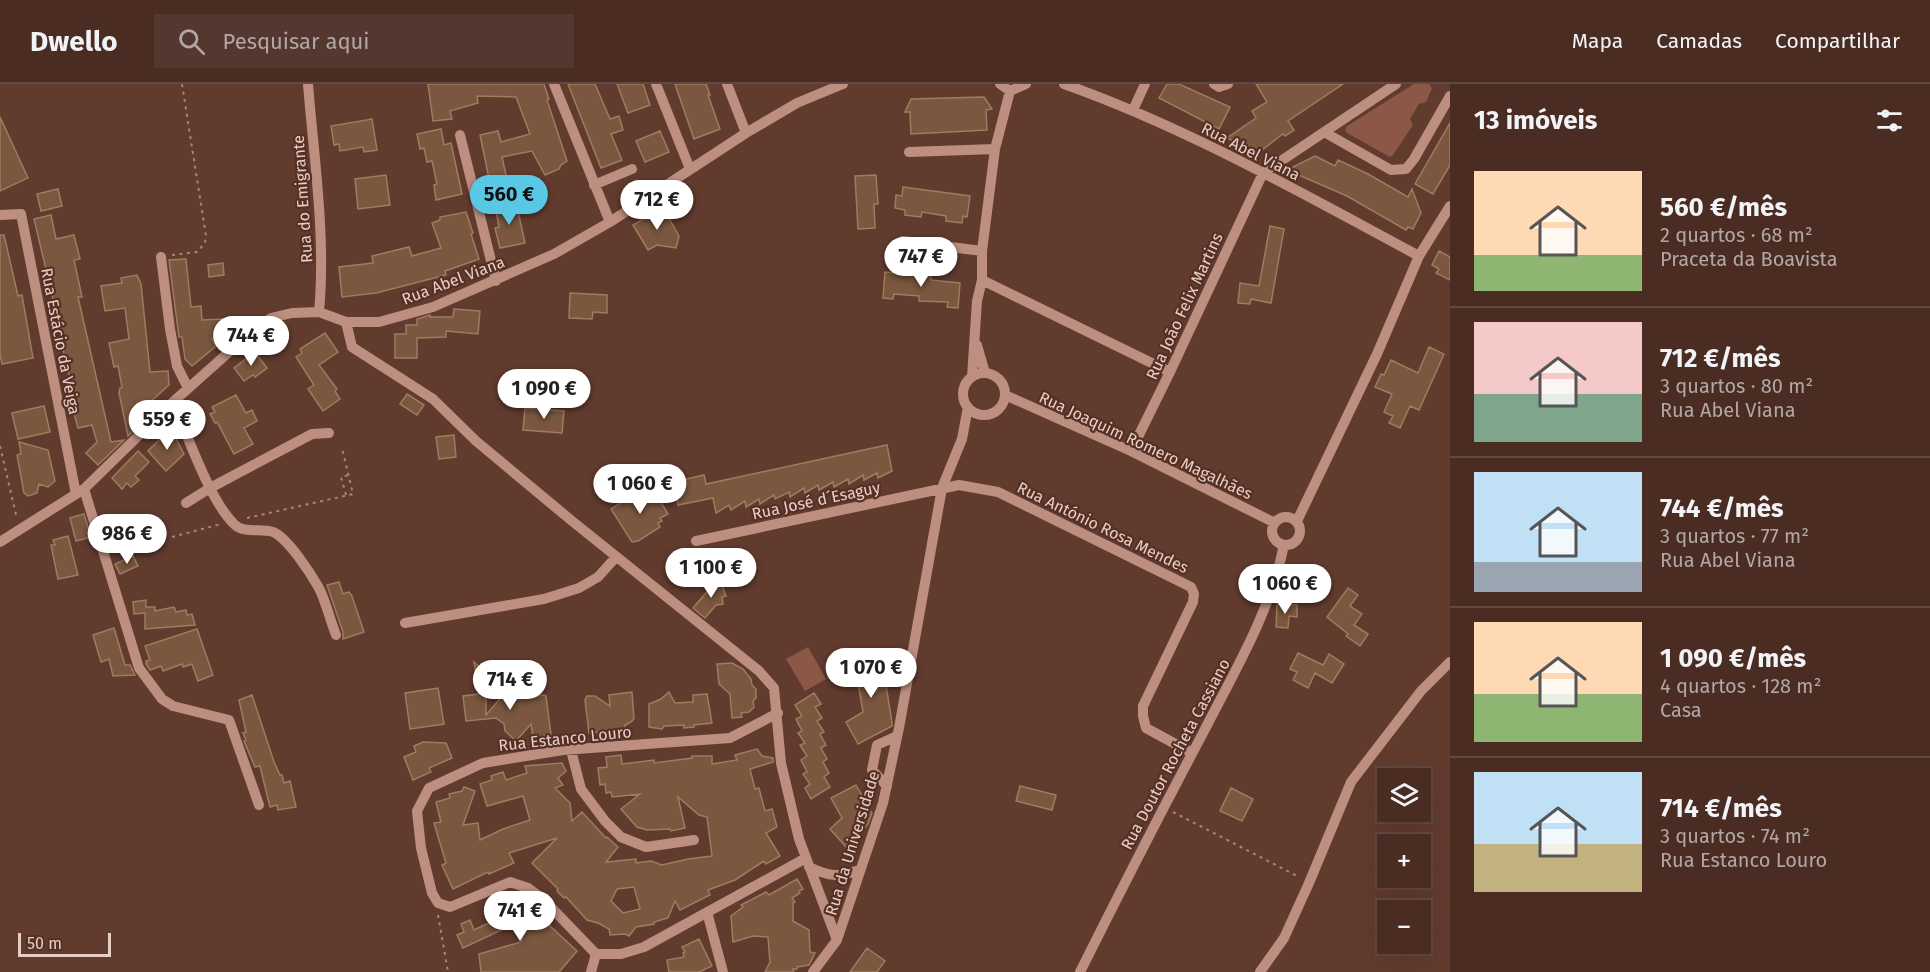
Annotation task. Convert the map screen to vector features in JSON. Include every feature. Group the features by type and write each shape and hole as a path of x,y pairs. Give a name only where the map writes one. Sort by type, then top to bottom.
{"street":[{"name":"Rua do Emigrante","path":"308,84 323,276 320,312"},
{"path":"554,84 610,222"},
{"path":"656,84 690,169"},
{"path":"727,84 746,133"},
{"name":"Rua Abel Viana","path":"0,542 80,491 188,388 248,335 271,318 292,313 320,312 346,322 379,322 433,307 554,254 610,222 746,133 797,103 843,84"},
{"path":"1000,84 1010,91 1026,84"},
{"name":"Rua Abel Viana","path":"1064,84 1133,110 1263,173 1419,256"},
{"path":"1133,110 1145,84"},
{"path":"1214,84 1220,87 1228,84"},
{"path":"1263,173 1396,84"},
{"name":"Rua da Universidade","path":"813,972 837,940 887,786 942,488 962,439 968,407 963,394 964,388 972,377 977,301 982,280 982,251 995,149 1010,91"},
{"path":"1324,132 1391,170 1406,169 1450,96"},
{"path":"460,135 496,281"},
{"path":"909,152 995,149"},
{"path":"594,185 632,169"},
{"name":"Rua João Felix Martins","path":"1131,451 1263,173"},
{"name":"Rua Doutor Rocheta Cassiano","path":"1080,972 1163,807 1249,646 1278,574 1284,545 1294,544 1299,538 1301,530 1297,521 1377,354 1419,256 1450,206"},
{"name":"Rua Estácio da Veiga","path":"0,215 21,214 80,491"},
{"path":"893,249 903,241 982,251"},
{"path":"161,257 175,357 188,388"},
{"path":"982,280 1170,372"},
{"path":"346,322 352,347 433,399 476,441 759,671 774,688 782,763 799,839 837,940"},
{"name":"Rua da Universidade","path":"962,439 981,414 987,415 997,410 1005,395 1001,382 991,374 985,373 974,336"},
{"path":"972,377 985,373"},
{"name":"Rua Joaquim Romero Magalhães","path":"1005,395 1131,451 1275,523"},
{"path":"173,402 210,488 231,521 235,526 243,529 262,529 275,533 287,542 319,588 336,635"},
{"path":"968,407 981,414"},
{"path":"186,503 312,434 329,433"},
{"name":"Rua António Rosa Mendes","path":"942,488 959,485 998,492 1191,587 1194,602 1143,706 1143,716 1146,728 1192,753"},
{"name":"Rua José d´Esaguy","path":"696,541 942,488"},
{"path":"80,491 139,668 162,699 173,706 229,720 259,805"},
{"path":"1284,545 1273,537 1272,527 1282,517 1297,521"},
{"path":"405,623 544,599 579,588 598,577 616,557"},
{"path":"1260,972 1284,938 1351,782 1421,692 1450,662"},
{"name":"Rua Estanco Louro","path":"438,903 432,893 421,848 417,811 429,788 483,763 571,750 730,738 778,712"},
{"path":"887,786 872,770 876,745 897,736"},
{"path":"571,750 581,789 605,821 621,837 646,847 694,840"},
{"path":"808,863 826,875 833,876 860,870"},
{"path":"438,903 450,907 510,882 528,888 544,900 596,954 621,954 644,947 707,912 808,863"},
{"path":"707,912 723,972"},
{"path":"591,972 596,954"}],"path":[{"path":"161,257 197,252 205,243 206,236 182,84"},
{"path":"0,446 20,530"},
{"path":"172,537 231,521 353,494 342,448"},
{"path":"346,495 341,477 349,475"},
{"path":"1163,807 1309,883"},
{"path":"438,903 438,924 448,972"}],"shaded area":[{"path":"1414,84 1429,84 1432,88 1426,102 1419,104 1410,119 1413,125 1393,155 1390,157 1347,133 1345,130 1347,126"},
{"path":"808,647 826,679 805,691 786,659"}],"building":[{"path":"428,84 544,84 567,161 559,169 545,175 532,151 502,157 508,184 491,188 480,135 498,131 501,142 530,134 516,97 477,96 478,103 450,111 452,119 433,121"},
{"path":"568,84 595,84 610,119 619,116 623,130 611,134 622,160 601,168"},
{"path":"617,84 643,84 650,105 628,113"},
{"path":"675,84 706,84 720,129 694,139"},
{"path":"1167,84 1179,84 1230,107 1219,129 1159,98"},
{"path":"1256,84 1343,84 1288,121 1294,130 1285,136 1283,134 1258,153 1227,138 1256,118 1252,111 1267,102"},
{"path":"984,97 992,109 986,110 987,130 911,134 910,112 905,112 911,99"},
{"path":"0,117 28,178 0,191"},
{"path":"372,119 377,150 364,152 363,147 340,151 339,144 334,145 331,126"},
{"path":"1450,123 1450,165 1433,194 1415,184"},
{"path":"441,129 444,145 451,143 462,194 436,200 434,185 437,184 432,161 427,162 424,148 420,149 417,134"},
{"path":"660,131 669,152 645,162 636,141"},
{"path":"1315,156 1335,166 1338,160 1408,197 1412,189 1421,213 1413,229 1408,227 1406,230 1347,196 1287,170"},
{"path":"386,175 390,205 358,209 355,179"},
{"path":"876,175 878,204 874,204 875,228 858,229 855,176"},
{"path":"903,187 970,196 967,217 963,216 962,223 946,221 946,216 922,212 921,217 905,215 905,210 895,208 896,195 902,196"},
{"path":"58,189 62,206 41,211 37,194"},
{"path":"516,202 525,243 500,248 495,228 499,227 495,206"},
{"path":"663,208 679,236 676,248 657,245 648,250 633,225"},
{"path":"466,212 479,259 445,271 446,275 376,293 342,297 339,267 373,263 372,256 409,247 412,256 441,248 432,223 440,220 440,217"},
{"path":"51,215 56,239 74,235 80,259 74,260 82,297 78,297 111,442 124,440 98,465 86,453 97,442 92,425 78,428 73,410 77,409 34,219"},
{"path":"1270,226 1284,229 1271,303 1251,299 1250,304 1238,303 1240,283 1259,286"},
{"path":"0,235 4,235 18,296 22,295 33,358 2,364 0,354"},
{"path":"1439,251 1450,257 1450,280 1436,273 1439,269 1432,265"},
{"path":"186,259 191,307 201,306 202,320 222,319 224,335 212,339 216,346 192,366 185,359 182,337 179,337 169,260"},
{"path":"223,263 224,275 209,277 208,265"},
{"path":"885,272 931,276 931,280 960,283 958,308 947,307 948,302 919,301 919,296 894,294 893,299 883,298"},
{"path":"137,275 141,284 150,372 168,371 169,385 137,414 140,424 128,436 119,393 122,387 118,366 114,367 109,343 129,339 125,308 105,311 101,286 122,283 121,278"},
{"path":"570,293 607,295 607,313 593,312 592,319 569,318"},
{"path":"454,309 480,311 478,334 446,331 446,337 417,338 417,358 395,358 395,334 406,334 406,325 417,325 417,319 430,315 430,317 453,317"},
{"path":"325,333 338,352 319,365 337,389 335,391 340,399 323,411 308,389 314,385 296,357 302,353 300,349"},
{"path":"1429,347 1444,354 1419,410 1410,406 1400,428 1389,423 1393,416 1384,412 1392,394 1375,387 1391,360 1418,373"},
{"path":"255,352 267,368 255,377 253,375 244,381 234,368"},
{"path":"407,394 424,405 417,415 400,404"},
{"path":"236,395 246,413 252,410 257,421 244,428 253,444 234,454 217,422 215,423 210,414 215,412 212,407"},
{"path":"44,406 50,432 18,439 12,413"},
{"path":"525,408 564,411 562,433 523,430"},
{"path":"172,431 184,454 166,471 148,451 164,435"},
{"path":"454,435 456,457 439,459 436,437"},
{"path":"19,442 48,450 55,481 48,487 39,484 37,493 28,496 24,493 17,455 21,454"},
{"path":"887,445 892,471 878,478 877,473 864,480 863,475 849,484 848,479 834,487 833,482 819,490 818,485 805,493 804,488 790,497 789,492 775,499 774,495 760,504 759,499 746,507 745,501 731,510 729,505 716,513 713,498 678,505 673,482 704,475 706,484"},
{"path":"138,451 149,462 135,476 139,480 131,487 127,483 122,489 112,478"},
{"path":"643,489 649,498 659,499 668,514 660,518 662,521 658,523 660,527 638,541 632,542 611,509"},
{"path":"84,514 91,537 76,541 70,518"},
{"path":"68,536 78,575 58,579 51,545 55,545 53,540"},
{"path":"721,551 726,573 695,579 690,558"},
{"path":"133,556 138,566 120,574 115,564"},
{"path":"719,578 726,596 722,597 723,604 716,605 705,618 693,608"},
{"path":"339,582 343,594 349,592 352,596 364,632 343,639 343,632 327,585"},
{"path":"1348,588 1358,595 1350,606 1362,614 1354,625 1368,634 1360,646 1327,617"},
{"path":"146,600 146,607 155,607 155,611 174,607 176,612 186,610 187,615 192,614 195,625 145,629 145,613 134,614 133,602"},
{"path":"1277,604 1297,605 1297,617 1289,616 1288,628 1276,627"},
{"path":"114,628 125,665 130,665 135,675 113,676 109,659 101,662 93,635"},
{"path":"197,629 213,675 198,681 192,664 183,667 182,664 163,671 161,666 150,670 146,664 146,661 150,660 145,646"},
{"path":"861,653 885,657 883,667 892,726 858,744 846,722 863,712 856,671"},
{"path":"1298,653 1323,665 1329,654 1344,664 1332,683 1315,673 1308,688 1293,680 1297,672 1290,669"},
{"path":"474,662 486,673 486,715 505,693 515,698 544,695 551,735 533,738 531,724 516,741 505,731 504,724 496,718 466,721 463,696 479,694"},
{"path":"732,663 743,669 751,679 756,689 756,698 753,701 754,707 749,712 741,713 742,717 732,718 730,694 719,684 717,664"},
{"path":"438,688 444,724 410,729 405,693"},
{"path":"632,692 634,719 625,725 625,730 589,733 585,700 587,696 595,696 610,706 609,695"},
{"path":"669,692 675,703 693,702 693,695 707,694 712,723 684,728 684,725 664,726 662,729 649,727 649,704 661,699"},
{"path":"814,693 821,704 815,707 822,718 817,721 824,732 820,734 826,745 821,748 827,759 823,762 829,773 824,777 830,787 811,799 805,788 810,784 803,774 807,772 801,760 807,756 800,745 805,743 798,733 802,731 796,719 802,716 795,705"},
{"path":"252,695 274,762 284,783 290,781 296,807 278,810 277,805 270,807 260,766 255,767 244,741 246,740 243,733 246,732 239,700"},
{"path":"423,742 446,743 452,758 429,768 431,772 413,780 404,757 416,752 414,746"},
{"path":"757,749 762,756 773,758 773,762 750,769 755,789 759,788 765,811 772,809 777,827 766,833 780,856 766,864 764,861 735,880 708,890 710,895 680,910 675,901 668,918 654,922 654,924 636,927 629,936 610,935 609,929 587,920 532,863 557,838 509,853 514,863 489,874 488,872 453,889 442,865 446,863 434,823 441,822 436,802 450,798 449,794 462,791 464,787 475,791 463,825 478,823 480,840 530,820 523,796 487,806 480,784 492,780 491,776 503,772 506,780 527,773 525,766 562,763 566,771 558,778 563,785 555,788 570,803 572,821 582,812 606,838 618,847 606,862 636,859 636,863 651,861 662,865 712,856 707,817 699,815 678,797 685,828 671,831 670,829 647,830 637,827 621,809 640,794 612,797 611,792 606,793 605,784 600,785 598,768 607,767 606,757 621,755 622,764 654,760 654,763 692,758 692,756 712,756 712,764 737,760 735,755","holes":["634,887 640,909 623,913 611,901 617,889"]},
{"path":"856,785 872,813 868,824 848,849 830,829 842,818 831,798"},
{"path":"1020,786 1056,795 1052,810 1016,801"},
{"path":"1231,788 1253,799 1242,821 1220,811"},
{"path":"797,879 803,889 792,898 795,902 793,903 793,921 809,930 810,952 815,953 809,965 797,967 793,969 794,972 765,972 770,962 768,937 753,936 733,942 731,916 743,907 741,905 766,892 769,895"},
{"path":"503,897 524,898 518,913 538,912 577,951 559,972 481,972 479,954 521,942 527,918 463,948 457,935 464,932 461,924 470,920 474,930 493,921 487,910"},
{"path":"699,939 712,966 699,972 669,972 667,960 684,957 685,952 682,947"},
{"path":"867,948 885,961 877,972 850,972"}]}
